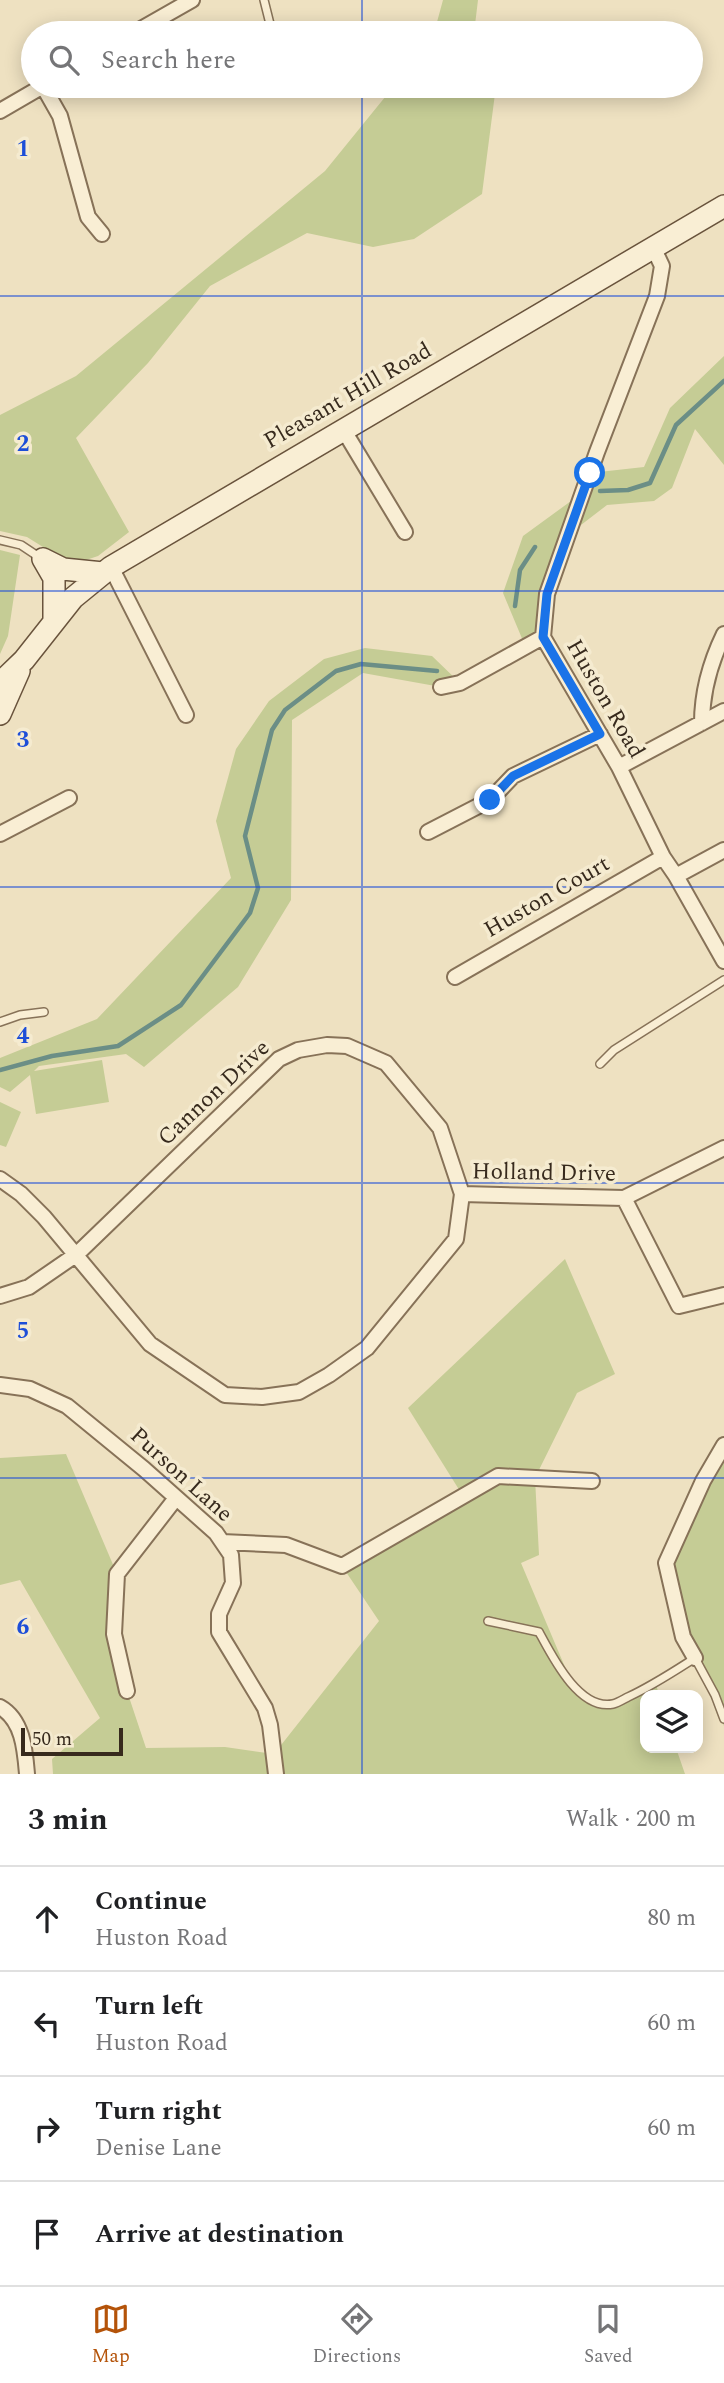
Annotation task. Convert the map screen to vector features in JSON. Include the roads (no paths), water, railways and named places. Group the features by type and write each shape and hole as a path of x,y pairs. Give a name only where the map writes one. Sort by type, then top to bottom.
{"main road":[{"name":"Pleasant Hill Road","path":"0,683 24,660 73,598 107,570 724,206"},
{"path":"43,559 63,569 107,570"},
{"path":"43,559 54,578 54,620"},
{"name":"Pleasant Hill Road","path":"0,714 24,660"}],"street":[{"path":"155,21 192,0"},
{"path":"0,111 22,98"},
{"path":"50,98 60,116 88,217 102,234"},
{"name":"Huston Road","path":"653,247 662,266 657,296 597,452 547,594 543,637 619,768 663,857 724,961"},
{"path":"343,429 405,532"},
{"path":"107,570 186,715"},
{"path":"702,723 702,696 724,634"},
{"path":"441,687 460,683 543,637"},
{"path":"619,768 724,710"},
{"path":"428,832 490,800 513,776 600,734"},
{"path":"0,834 69,798"},
{"path":"676,876 724,850"},
{"name":"Huston Court","path":"455,977 663,857"},
{"name":"Cannon Drive","path":"0,1296 29,1287 77,1254 279,1059 298,1050 327,1045 347,1046 386,1063 440,1128 462,1194"},
{"name":"Holland Drive","path":"0,1179 37,1209 150,1343 225,1395 262,1397 299,1392 329,1376 367,1348 456,1238 462,1194 624,1198 724,1149"},
{"path":"624,1198 679,1306 724,1295"},
{"name":"Purson Lane","path":"0,1385 30,1388 67,1406 216,1533 231,1555 233,1583 219,1614 219,1632 265,1708 270,1725 276,1774"},
{"path":"695,1658 683,1637 666,1563 703,1481 724,1445"},
{"path":"222,1542 286,1545 342,1566 498,1476 592,1481"},
{"path":"127,1691 114,1634 117,1574 176,1498"},
{"path":"0,1707 14,1720 22,1735 27,1774"}],"lane":[{"path":"264,0 269,21"},
{"path":"0,540 21,545 43,559"},
{"path":"600,1064 614,1050 724,980"},
{"path":"0,1022 20,1015 44,1012"},
{"path":"488,1621 539,1632 573,1686 595,1703 613,1704 656,1684 695,1658 715,1695 724,1719"}],"waterway":[{"path":"600,491 628,490 650,483 676,425 724,381"},
{"path":"515,606 520,570 535,547"},
{"path":"0,1070 52,1056 118,1046 181,1005 250,913 258,888 245,836 272,730 285,710 336,671 361,664 437,671"}]}
